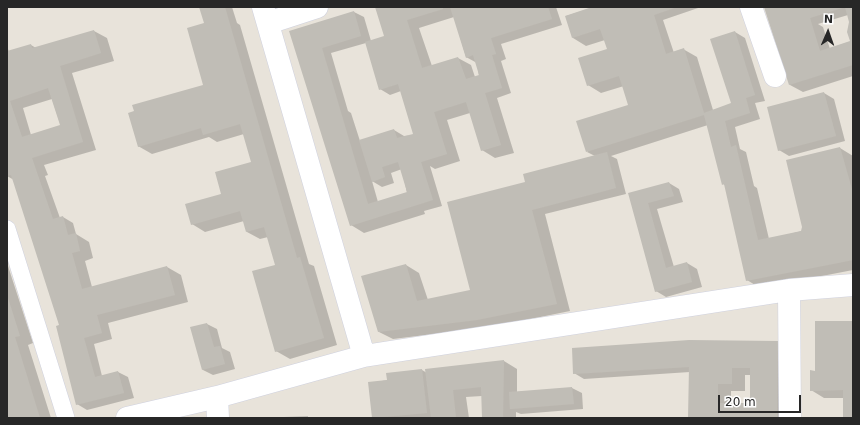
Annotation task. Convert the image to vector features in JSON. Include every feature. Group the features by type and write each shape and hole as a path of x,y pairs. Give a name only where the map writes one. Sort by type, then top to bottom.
{"street":[{"path":"317,7 265,15 364,356"},
{"path":"751,7 775,76"},
{"path":"127,418 217,408 364,356 789,290 853,285"},
{"path":"789,290 790,418"}],"lane":[{"path":"7,229 66,418"}],"building":[{"path":"199,7 225,7 297,258 300,257 324,338 275,352 252,271 275,265 264,227 246,232 240,211 191,225 185,204 221,194 215,172 251,162 240,124 203,135 201,128 138,147 128,113 134,111 132,105 203,85 187,28 204,23"},
{"path":"375,7 443,7 443,9 407,20 422,68 458,57 466,79 479,75 473,55 466,58 450,7 548,7 552,19 491,38 496,54 492,55 502,88 485,93 501,145 481,151 466,102 434,112 447,154 421,162 433,200 350,226 289,31 354,11 361,36 322,48 368,204 407,192 398,162 382,167 385,177 372,182 359,140 394,129 397,138 413,134 398,84 379,90 365,42 384,36"},
{"path":"592,7 677,7 654,15 666,54 684,48 704,113 731,103 710,39 735,31 755,95 746,98 750,113 725,121 731,147 736,145 758,240 801,231 802,227 786,160 840,147 853,193 853,260 746,281 724,184 722,185 704,115 586,152 576,121 628,105 619,76 587,86 578,58 607,49 600,29 572,38 565,16"},
{"path":"764,7 845,7 853,7 853,65 789,85","holes":["845,7 849,22 847,32 850,41 820,51 810,18"]},
{"path":"94,30 101,53 60,66 83,142 32,158 53,219 63,216 68,235 76,233 80,251 72,253 82,289 167,266 175,295 97,315 102,333 84,338 95,377 118,371 124,393 76,405 56,326 59,325 11,175 7,176 7,51 31,44 32,48","holes":["48,88 60,125 22,137 10,101"]},
{"path":"824,92 836,136 778,151 767,107"},
{"path":"607,152 616,188 532,210 557,304 477,320 378,332 361,276 406,264 417,301 470,290 447,202 525,182 523,174"},
{"path":"669,182 674,196 648,203 666,268 687,262 692,282 655,292 628,193"},
{"path":"7,295 20,336 15,337 40,418 7,418"},
{"path":"815,321 853,321 853,418 843,418 843,390 810,391 810,370 815,371"},
{"path":"207,323 214,347 220,346 225,364 202,370 190,327"},
{"path":"689,340 778,341 777,418 688,418 689,367 573,374 572,348","holes":["732,368 750,368 750,403 718,403 718,384 732,384"]},
{"path":"504,360 503,418 482,418 481,387 453,390 456,418 431,418 425,369"},
{"path":"422,369 427,413 372,418 368,382 387,380 386,373"},
{"path":"572,387 574,404 510,409 509,392"},
{"path":"308,416 308,418 284,418 284,417"}]}
